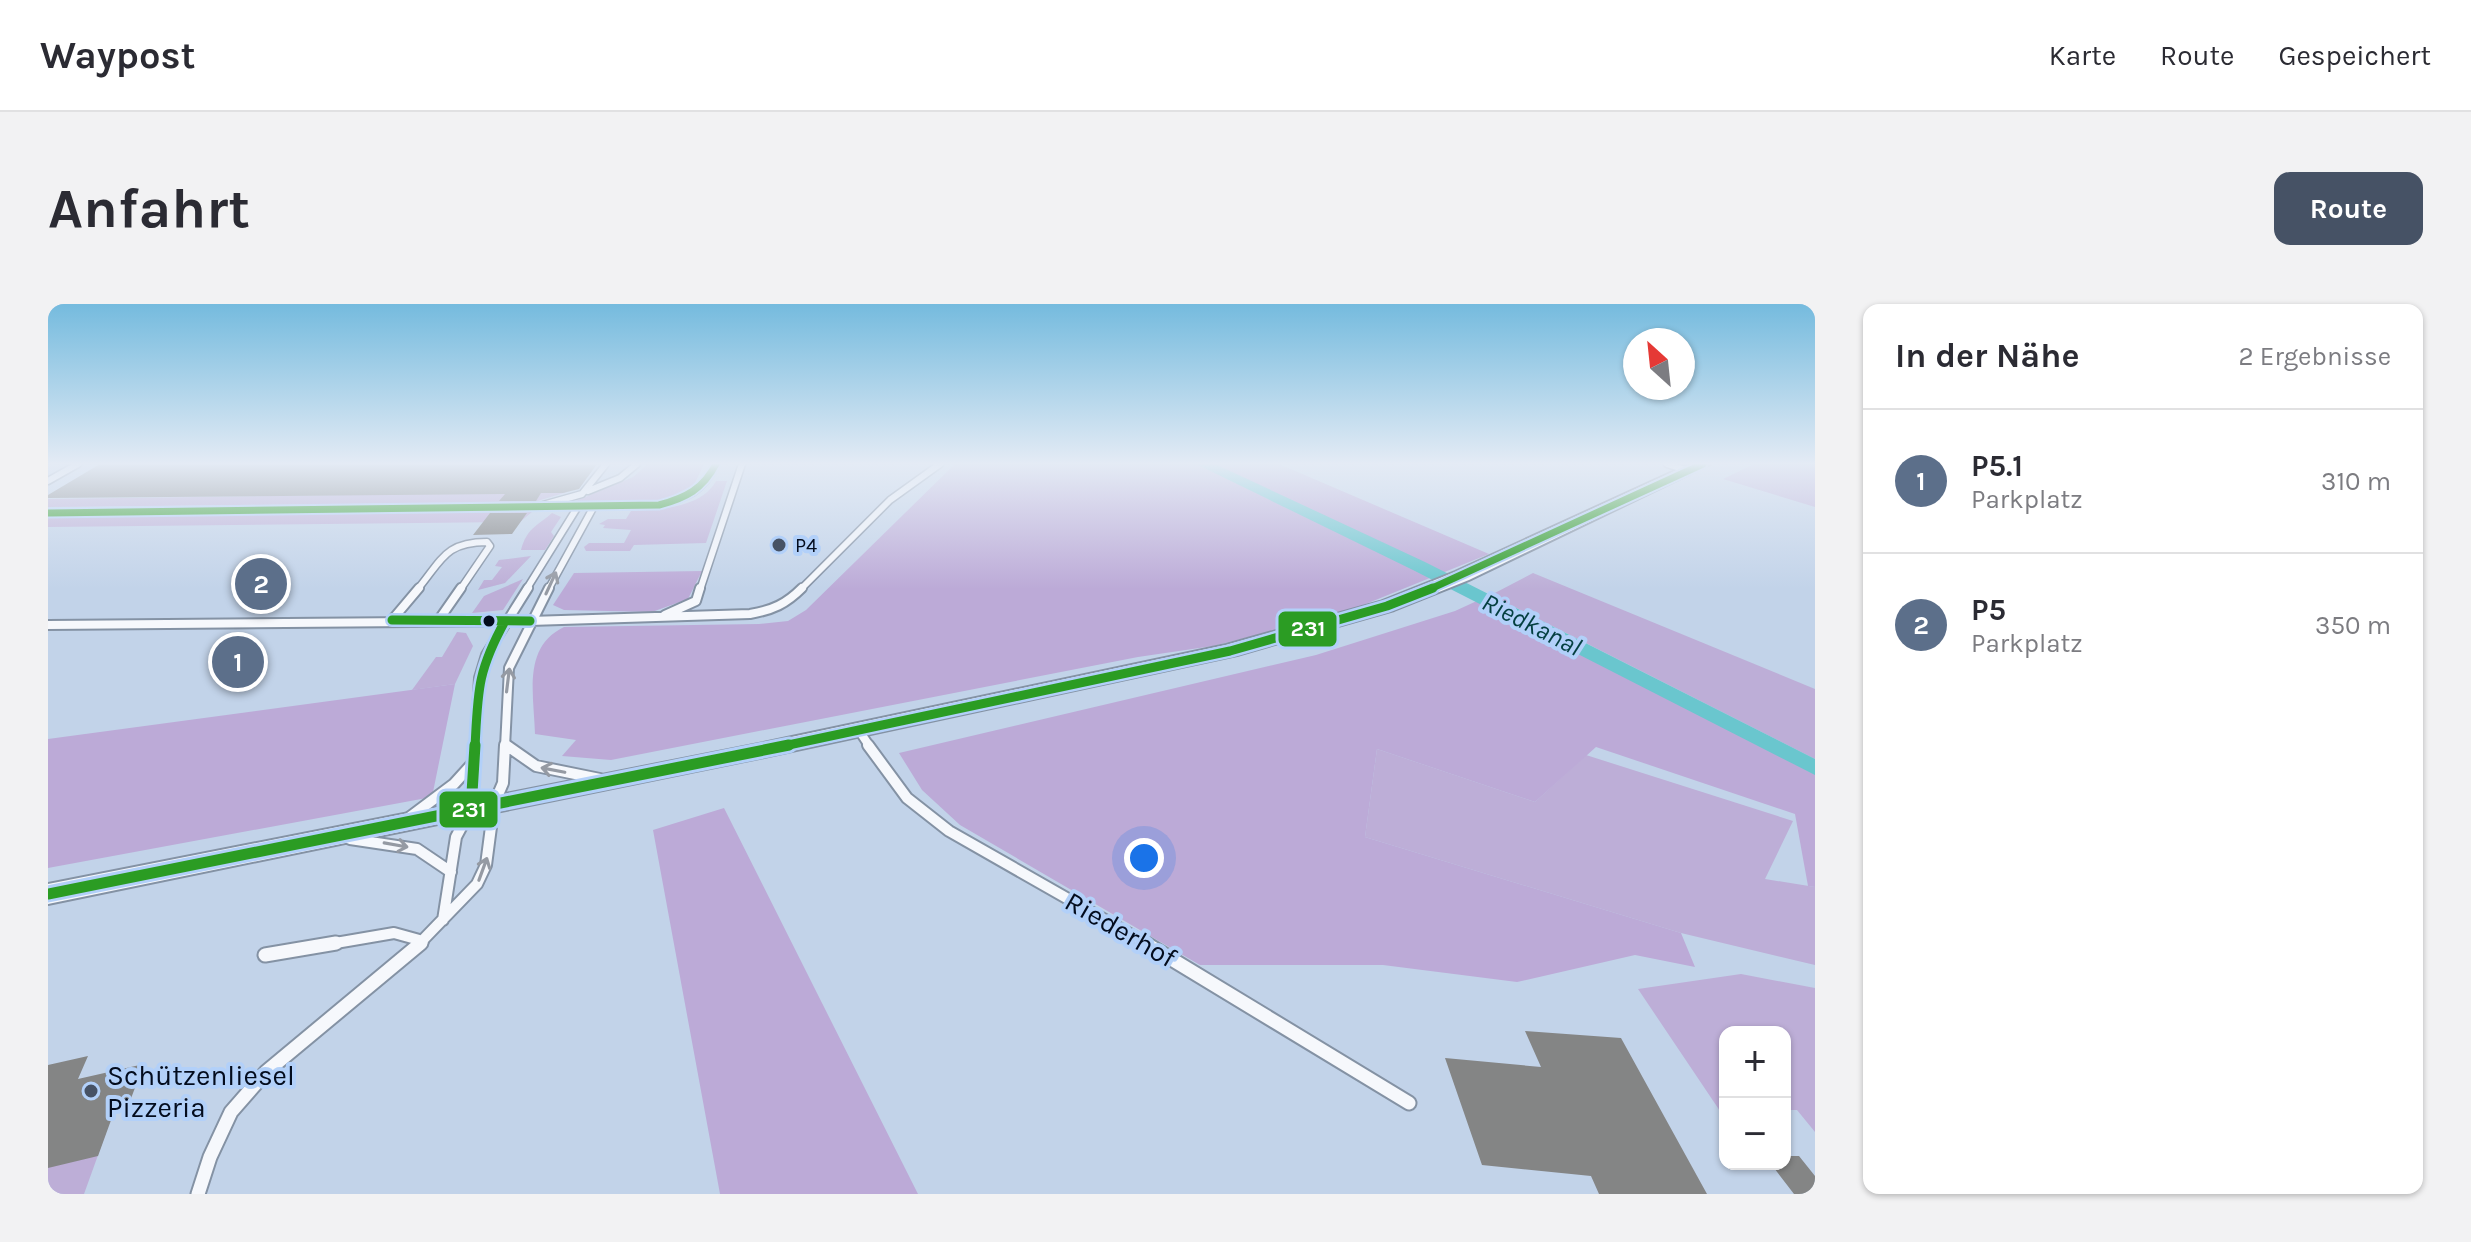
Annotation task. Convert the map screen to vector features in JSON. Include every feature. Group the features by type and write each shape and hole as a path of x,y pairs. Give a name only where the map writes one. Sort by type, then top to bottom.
{"street":[{"path":"48,894 1230,651 1337,622 1435,587 1615,506"}],"lane":[{"path":"532,509 544,506"},
{"path":"48,513 647,506"},
{"path":"662,617 696,601 728,506"},
{"path":"48,625 530,621 750,614 771,610 788,602 884,506"},
{"path":"198,1194 210,1157 231,1112 266,1072 423,941 477,884 486,865 482,806 474,762 479,678 486,655 505,621 577,508"},
{"path":"443,920 456,837 503,783 509,668 530,621 593,508"},
{"path":"392,620 452,547 464,542 487,542 490,546 438,621"},
{"name":"Riederhof","path":"858,729 907,798 949,831 1212,981 1409,1103"},
{"path":"505,744 524,760 539,767 609,781"},
{"path":"401,823 454,784 474,762"},
{"path":"334,837 417,849 451,872"},
{"path":"265,955 394,933 423,941"}],"shaded area":[{"path":"48,506 191,506 48,507"},
{"path":"719,506 706,543 634,545 630,551 586,551 584,547 589,543 624,543 631,530 603,528 605,525 599,524 608,519 626,519 631,511"},
{"path":"913,506 1376,506 1489,554 1346,612 1213,646 1138,657 611,760 562,756 576,740 535,734 533,673 536,659 551,636 564,627 759,624 788,621 806,610"},
{"path":"532,512 520,522 48,527 48,516"},
{"path":"552,513 561,517 551,532 554,536 545,550 521,550 529,532"},
{"path":"531,556 505,583 478,590 484,580 492,580 502,567 495,566 499,560"},
{"path":"702,571 688,599 652,612 564,610 553,605 574,573"},
{"path":"1533,573 1815,689 1815,759 1491,595"},
{"path":"523,579 503,610 472,613 484,596"},
{"path":"1479,600 1815,773 1815,887 1808,886 1795,814 1596,747 1535,802 1377,749 1365,837 1681,933 1695,967 1635,955 1517,982 1383,965 1200,965 960,825 922,790 899,753 1316,655 1455,611"},
{"path":"457,632 466,633 473,646 455,684 412,690 436,657 442,657"},
{"path":"455,684 432,797 48,868 48,739"},
{"path":"1377,749 1535,802 1586,755 1793,821 1765,879 1815,887 1815,965 1681,933 1365,837"},
{"path":"724,808 918,1194 720,1194 653,830"},
{"path":"1741,974 1815,988 1815,1132 1797,1110 1791,1110 1791,1026 1719,1026 1719,1110 1638,989"},
{"path":"106,1133 84,1194 48,1194 48,1147"}],"building":[{"path":"490,513 527,513 512,534 473,535"},
{"path":"1525,1031 1621,1038 1707,1194 1599,1194 1591,1176 1482,1165 1445,1058 1541,1067"},
{"name":"Schützenliesel Pizzeria","path":"88,1056 78,1079 144,1064 127,1109 114,1112 98,1156 48,1168 48,1065"},
{"path":"1791,1156 1799,1156 1815,1176 1815,1194 1794,1194 1776,1170 1791,1170"}],"waterway":[{"name":"Riedkanal","path":"1291,506 1419,566 1815,768"}],"transit line":[{"name":"231","path":"48,513 618,506"},
{"name":"231","path":"48,894 759,751 1230,651 1387,606 1462,576 1614,506"},
{"name":"231","path":"392,620 530,621"},
{"name":"231","path":"471,809 479,678 486,655 505,621"}],"place":[{"name":"P4","path":"779,545"},
{"name":"P5","path":"261,584"},
{"name":"P5.1","path":"238,662"},
{"name":"Schützenliesel Pizzeria","path":"91,1091"}]}
